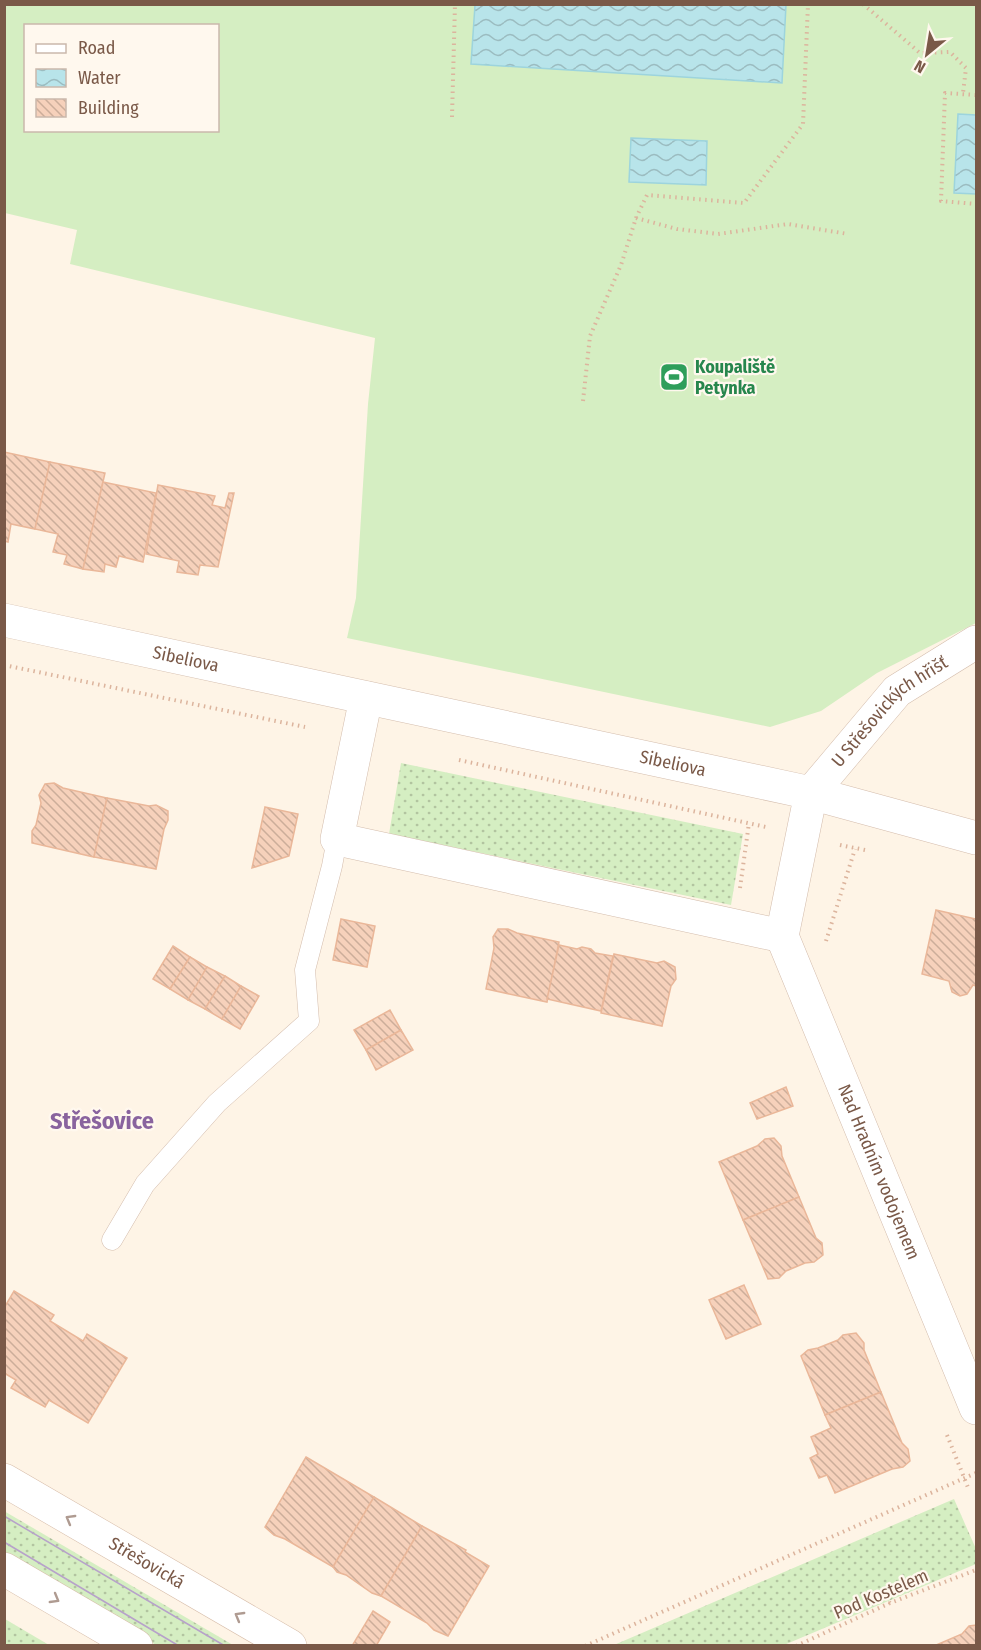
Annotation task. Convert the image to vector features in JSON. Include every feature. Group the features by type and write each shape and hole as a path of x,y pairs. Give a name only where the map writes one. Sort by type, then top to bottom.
{"street":[{"name":"Sibeliova","path":"4,620 811,793 976,838"},
{"name":"U Střešovických hřišť","path":"811,793 897,691 976,642"},
{"path":"366,698 337,839 782,936 811,793"},
{"name":"Nad Hradním vodojemem","path":"782,936 976,1408"},
{"name":"Střešovická","path":"4,1480 290,1646"},
{"path":"4,1569 136,1646"}],"lane":[{"path":"112,1240 146,1184 217,1103 309,1021 305,970 337,839"}],"path":[{"path":"452,117 455,4"},
{"path":"583,401 590,336 621,265 636,218 647,195 744,203 803,124 808,4"},
{"path":"864,5 920,53 950,52 966,68 963,93"},
{"path":"976,95 945,93 941,201 976,204"},
{"path":"636,218 677,229 718,234 788,224 848,234"},
{"path":"4,665 359,738"},
{"path":"450,758 867,851"},
{"path":"585,1646 976,1473"},
{"name":"Pod Kostelem","path":"796,1646 890,1603 976,1570"},
{"path":"885,1598 890,1603"}],"green space":[{"name":"Koupaliště Petynka","path":"5,5 976,5 976,623 877,673 821,711 770,727 347,638 356,598 368,404 375,338 70,264 77,230 5,213"},
{"path":"401,763 743,834 731,905 389,834"},
{"path":"954,1499 976,1549 976,1564 784,1645 614,1645"},
{"path":"4,1511 233,1645 156,1645 5,1556"},
{"path":"5,1619 49,1645 5,1645"}],"water":[{"path":"475,5 786,5 782,83 471,64"},
{"path":"958,114 976,115 976,194 954,193"},
{"path":"631,138 707,141 706,185 629,182"}],"building":[{"path":"4,452 50,462 35,529 11,524 8,542 4,541"},
{"path":"50,462 105,473 83,569 64,564 67,555 53,552 58,534 35,529"},
{"path":"103,482 156,493 143,562 119,556 116,567 105,564 104,572 83,569"},
{"path":"158,485 215,496 212,505 225,508 229,493 234,493 218,567 200,565 198,575 177,572 179,561 146,554"},
{"path":"54,783 63,788 107,798 94,857 32,843 32,831 36,825 41,803 39,795 45,784"},
{"path":"107,798 149,806 156,805 168,811 168,820 156,869 94,857"},
{"path":"265,807 298,814 289,856 252,868"},
{"path":"936,910 976,919 976,986 973,985 967,994 960,996 952,992 949,981 922,974"},
{"path":"341,919 375,926 367,967 333,960"},
{"path":"498,929 508,929 559,942 547,1002 486,989 494,948 493,937"},
{"path":"559,945 577,949 582,947 591,949 595,953 613,956 601,1011 547,999"},
{"path":"173,946 190,957 170,989 153,979"},
{"path":"614,954 657,963 664,961 675,967 676,979 671,986 662,1026 601,1013"},
{"path":"190,957 207,967 188,1000 170,989"},
{"path":"207,967 225,976 205,1009 188,1000"},
{"path":"225,976 241,986 222,1019 205,1009"},
{"path":"241,986 259,996 240,1029 222,1019"},
{"path":"390,1010 401,1030 366,1050 354,1030"},
{"path":"401,1030 413,1050 376,1070 366,1050"},
{"path":"786,1087 793,1106 757,1119 750,1103"},
{"path":"774,1138 781,1146 782,1156 799,1197 743,1220 719,1162 757,1146 765,1139"},
{"path":"799,1197 816,1238 822,1243 823,1255 814,1262 805,1263 786,1271 779,1278 768,1279 743,1220"},
{"path":"744,1285 761,1324 726,1339 709,1300"},
{"path":"14,1291 54,1315 50,1321 83,1341 87,1334 127,1358 88,1423 49,1400 45,1407 11,1388 16,1380 4,1373 4,1308"},
{"path":"856,1333 864,1343 864,1350 881,1392 825,1415 801,1356 808,1350 838,1340 843,1335"},
{"path":"881,1392 902,1443 908,1449 910,1461 903,1467 892,1469 835,1493 827,1475 819,1478 810,1458 818,1454 811,1437 831,1428 825,1415"},
{"path":"306,1457 374,1497 333,1567 274,1535 265,1527"},
{"path":"374,1497 422,1526 381,1596 337,1572 333,1567"},
{"path":"422,1526 466,1550 465,1552 489,1566 448,1636 434,1630 427,1623 381,1596"},
{"path":"373,1611 390,1622 376,1646 352,1646"},
{"path":"976,1625 976,1646 934,1646 962,1634 969,1626"}],"tram line":[{"path":"4,1516 225,1646"},
{"path":"4,1542 179,1646"}],"place":[{"name":"Koupaliště Petynka","path":"674,377"}],"district":[{"name":"Střešovice","path":"102,1121"}]}
